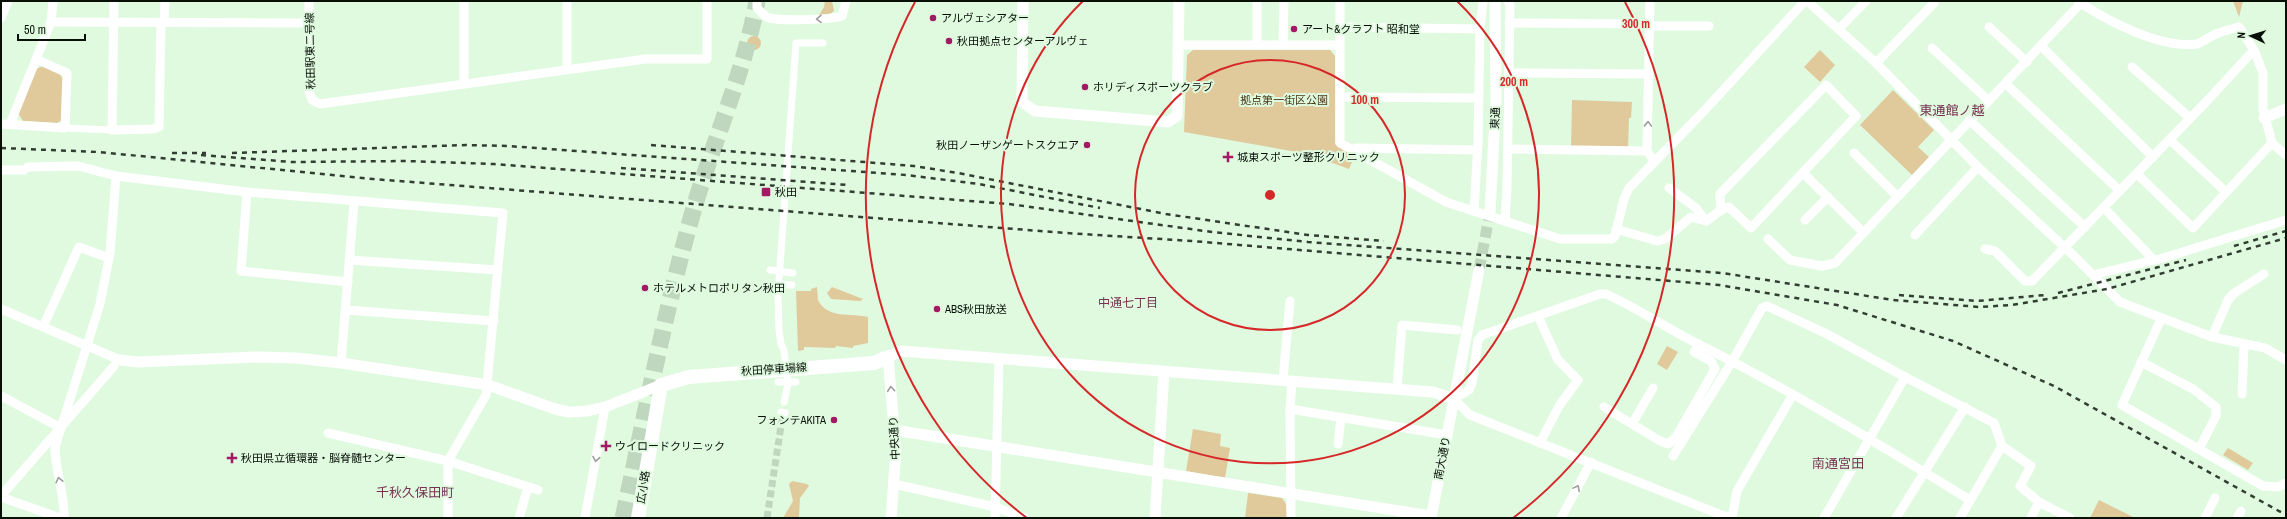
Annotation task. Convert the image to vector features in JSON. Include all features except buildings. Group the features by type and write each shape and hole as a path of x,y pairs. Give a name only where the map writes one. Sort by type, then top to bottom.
{"main road":[{"name":"秋田停車場線","path":"661,385 689,376 874,363 888,357"},
{"name":"広小路","path":"638,518 661,385"}],"street":[{"path":"1,18 8,1"},
{"path":"53,1 51,22 36,59 6,124 112,130 158,129 162,23 165,1"},
{"path":"112,130 114,1"},
{"name":"秋田駅東二号線","path":"309,1 309,85 312,100 317,104 464,84"},
{"path":"464,1 464,84 567,69 578,70 651,59 707,58 708,1"},
{"path":"567,69 568,1"},
{"path":"757,1 757,8 768,18 805,19 834,18 842,16 846,1"},
{"path":"1023,1 1022,102 1035,111 1168,122 1177,116 1179,1"},
{"path":"1257,1 1257,45"},
{"path":"1283,45 1284,1"},
{"path":"1340,1 1340,143 1446,202 1560,239 1612,239 1615,236 1624,199 1629,188 1705,110 1803,2 1839,29 1876,63 1978,167 2065,248 2120,302 2161,319 2212,337 2244,345 2265,348 2286,360"},
{"path":"1474,211 1480,30 1483,1"},
{"name":"東通","path":"1490,212 1496,98 1495,1"},
{"path":"1505,221 1508,149 1508,1"},
{"path":"1650,1 1650,74 1647,152 1654,161"},
{"path":"1839,29 1866,1"},
{"path":"1876,63 1934,3 1932,1"},
{"path":"1768,239 1790,260 1822,266 1835,263 1950,139 2042,47 2080,2 2155,40 2180,44 2198,44 2215,35 2239,27 2254,50 2263,73 2264,118 2272,143 2286,155"},
{"path":"51,22 309,23"},
{"path":"1509,23 1709,26"},
{"path":"1340,27 1480,30"},
{"path":"1989,27 2026,62"},
{"path":"785,402 788,382 784,350 781,344 779,330 778,294 796,43 823,43"},
{"path":"1179,45 1340,45"},
{"path":"2042,47 2153,157"},
{"path":"1932,48 1989,101"},
{"path":"1985,249 1995,251 2025,281 2032,281 2170,140 2254,50"},
{"path":"36,59 67,73 65,128"},
{"path":"2132,67 2190,118"},
{"path":"1508,73 1650,74"},
{"path":"2006,84 2120,191"},
{"path":"1706,221 1721,210 1729,207 1751,228 1856,116 1826,85 1720,194 1721,210"},
{"path":"1340,97 1478,98"},
{"path":"2264,118 2286,109"},
{"path":"1969,120 2085,227"},
{"path":"2170,140 2226,192"},
{"path":"2137,174 2192,228 2272,143"},
{"path":"1355,152 1356,148 1477,150"},
{"path":"1508,149 1647,152"},
{"path":"1854,153 1897,196"},
{"path":"1,170 24,170 28,167 78,166 116,176 247,192 354,202 503,213 488,385 483,402 448,461 448,518"},
{"path":"1915,235 1978,167"},
{"path":"1803,173 1864,232"},
{"path":"64,518 65,505 55,465 55,447 100,304 109,258 116,176"},
{"path":"1669,188 1696,208 1706,221"},
{"path":"247,192 241,271 348,282"},
{"path":"1805,220 1828,197"},
{"path":"341,363 354,202"},
{"path":"2104,208 2154,260"},
{"path":"1616,229 1657,241 1665,238 1691,217 1706,221"},
{"path":"2093,275 2154,260 2286,220"},
{"path":"43,327 79,247 109,258"},
{"path":"349,260 498,270"},
{"path":"1454,398 1479,270"},
{"path":"770,271 793,273"},
{"path":"2212,337 2228,300 2233,294 2264,274"},
{"path":"779,284 792,285"},
{"path":"1454,398 1469,390 1472,383 1478,340 1482,335 1600,294 1606,294 1699,344 1733,360 1792,396 1871,439 1970,500"},
{"path":"1290,301 1288,381 1290,409 1291,518"},
{"path":"1673,456 1733,360 1762,308 1767,306 1827,334 1904,377 1965,407 1994,424 2002,446 2031,466 2020,486 2039,502 2070,518"},
{"path":"1,309 87,347 117,363 274,357 341,363 488,385 555,409 569,412 587,411 606,407 661,385"},
{"path":"346,310 494,321"},
{"path":"1538,316 1558,360 1578,380 1559,406 1540,443"},
{"path":"2161,319 2122,405 2263,486 2278,487 2286,483"},
{"path":"1397,389 1402,325 1457,330"},
{"path":"1604,407 1660,441 1668,444 1676,438 1715,369 1711,361 1694,352 1699,344"},
{"path":"2242,394 2244,345"},
{"path":"888,357 901,352 999,358 1433,392 1454,398 1470,415 1731,518 1737,491 1792,396"},
{"name":"中央通り","path":"888,357 896,451 891,518"},
{"path":"995,518 999,358"},
{"path":"2142,362 2193,389 2216,407 2216,416 2199,449"},
{"path":"60,518 1,496 62,428 117,363"},
{"path":"1154,518 1164,372"},
{"path":"1824,518 1871,439 1904,377"},
{"path":"778,382 796,382"},
{"path":"1632,424 1653,388"},
{"path":"1,396 62,428"},
{"name":"南大通り","path":"1431,517 1454,398"},
{"path":"585,518 606,407"},
{"path":"1896,518 1923,472 1965,407"},
{"path":"1290,409 1447,435"},
{"path":"1338,444 1341,417"},
{"path":"894,430 996,445 1431,517"},
{"path":"328,433 448,461 538,490"},
{"path":"1960,518 2002,446"},
{"path":"1572,518 1562,516 1590,462"},
{"path":"894,484 995,507 1025,518"},
{"path":"519,518 528,487"},
{"path":"2205,518 2215,498"},
{"path":"2030,518 2039,502"}],"green space":[{"path":"825,1 832,1 834,11 830,14 819,15 824,7"},
{"path":"2233,1 2243,1 2239,17"},
{"path":"754,36 759,38 761,43 759,48 754,50 749,48 747,43 749,38"},
{"name":"拠点第一街区公園","path":"1193,50 1330,50 1335,56 1335,144 1355,155 1349,169 1308,154 1184,132 1187,55"},
{"path":"1820,50 1835,65 1820,82 1804,67"},
{"path":"43,66 59,73 63,79 62,120 57,123 23,121 18,113 36,69"},
{"path":"1893,90 1934,130 1918,147 1929,157 1912,175 1860,125"},
{"path":"1572,100 1632,102 1631,118 1629,118 1628,149 1571,147"},
{"path":"817,287 818,300 827,310 833,313 868,317 868,343 853,346 853,348 836,346 835,348 804,347 804,350 798,351 796,291 811,291 811,289"},
{"path":"832,287 863,299 860,301 831,299 827,293"},
{"path":"1667,346 1678,352 1667,370 1657,364"},
{"path":"1193,429 1221,434 1220,446 1230,448 1225,478 1186,471"},
{"path":"2228,448 2253,463 2248,470 2223,455"},
{"path":"792,481 807,484 809,486 800,498 799,518 783,518 793,501 789,484"},
{"path":"1248,493 1282,498 1286,504 1287,518 1245,518"},
{"path":"2099,500 2135,518 2090,518"}],"tunnel":[{"path":"623,518 672,290 700,188 744,56 757,1"},
{"path":"1479,270 1490,212"},
{"path":"767,518 783,413"}],"railway":[{"path":"232,153 466,145 508,146 906,175 979,184 1100,208"},
{"path":"651,145 914,166 958,173 1166,214 1308,235 1384,241"},
{"path":"1,148 99,152 373,179 1066,233 1192,241 1719,285 1837,305 1953,341 2054,386 2286,515"},
{"path":"172,153 206,153"},
{"path":"201,155 292,162 406,161 494,164 1009,204 1212,232 1308,242 1722,273 1893,300 1979,307 2012,305 2107,289 2286,238"},
{"path":"621,168 848,185"},
{"path":"2234,246 2286,231"},
{"path":"2058,293 2186,260"},
{"path":"1899,295 1977,301 2045,295"}],"place":[{"name":"アルヴェシアター","path":"933,18"},
{"name":"アート&クラフト 昭和堂","path":"1294,29"},
{"name":"秋田拠点センターアルヴェ","path":"949,41"},
{"name":"ホリディスポーツクラブ","path":"1085,87"},
{"name":"秋田ノーザンゲートスクエア","path":"1087,145"},
{"name":"城東スポーツ整形クリニック","path":"1228,157"},
{"name":"秋田","path":"766,192"},
{"name":"ホテルメトロポリタン秋田","path":"645,288"},
{"name":"ABS秋田放送","path":"937,309"},
{"name":"フォンテAKITA","path":"834,420"},
{"name":"ウイロードクリニック","path":"606,446"},
{"name":"秋田県立循環器・脳脊髄センター","path":"232,458"}],"district":[{"name":"東通館ノ越","path":"1952,110"},
{"name":"中通七丁目","path":"1128,303"},
{"name":"南通宮田","path":"1838,463"},
{"name":"千秋久保田町","path":"415,492"}]}
